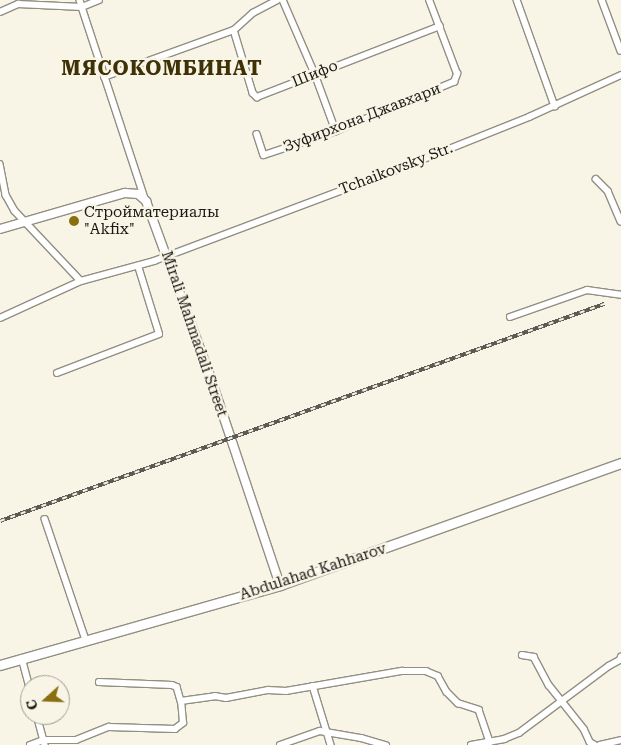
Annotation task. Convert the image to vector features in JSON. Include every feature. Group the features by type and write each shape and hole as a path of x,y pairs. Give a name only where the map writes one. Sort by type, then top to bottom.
{"main road":[{"name":"Abdulahad Kahharov","path":"0,665 280,585 621,463"}],"street":[{"path":"80,0 146,201"},
{"path":"0,12 18,4 82,7 99,0"},
{"path":"104,77 234,30 253,14 277,0"},
{"path":"283,0 315,74 336,131"},
{"name":"Зуфирхона Джавхари","path":"257,134 264,155 336,131 454,82 457,74 429,0"},
{"path":"517,0 555,106"},
{"path":"602,0 621,51"},
{"name":"Шифо","path":"234,30 255,96 260,96 440,26"},
{"name":"Tchaikovsky Str.","path":"0,318 81,281 138,266 404,167 555,106 621,75"},
{"path":"0,164 6,195 24,222 81,281"},
{"path":"596,179 608,192 621,221"},
{"path":"0,229 125,193 138,194 146,201"},
{"name":"Mirali Mahmadali Street","path":"146,201 167,255 280,585"},
{"path":"57,373 159,334 138,266"},
{"path":"510,317 587,290 621,295"},
{"path":"45,519 86,640"},
{"path":"522,656 534,657 550,685 584,729 590,742 595,745"},
{"path":"22,658 27,675"},
{"path":"472,745 512,737 621,659"},
{"path":"181,701 215,696 226,698 418,670 433,672 458,703 479,710 490,742"},
{"path":"30,745 76,740 109,727 175,729 183,723 181,701 177,687 172,685 99,682"},
{"path":"313,686 331,745"},
{"path":"40,725 44,743"},
{"path":"280,745 317,731 361,738 386,745"},
{"path":"600,745 621,740"}],"railway":[{"path":"0,521 604,304"}],"place":[{"name":"Стройматериалы \"Akfix\"","path":"74,221"}],"district":[{"name":"МЯСОКОМБИНАТ","path":"162,68"}]}
